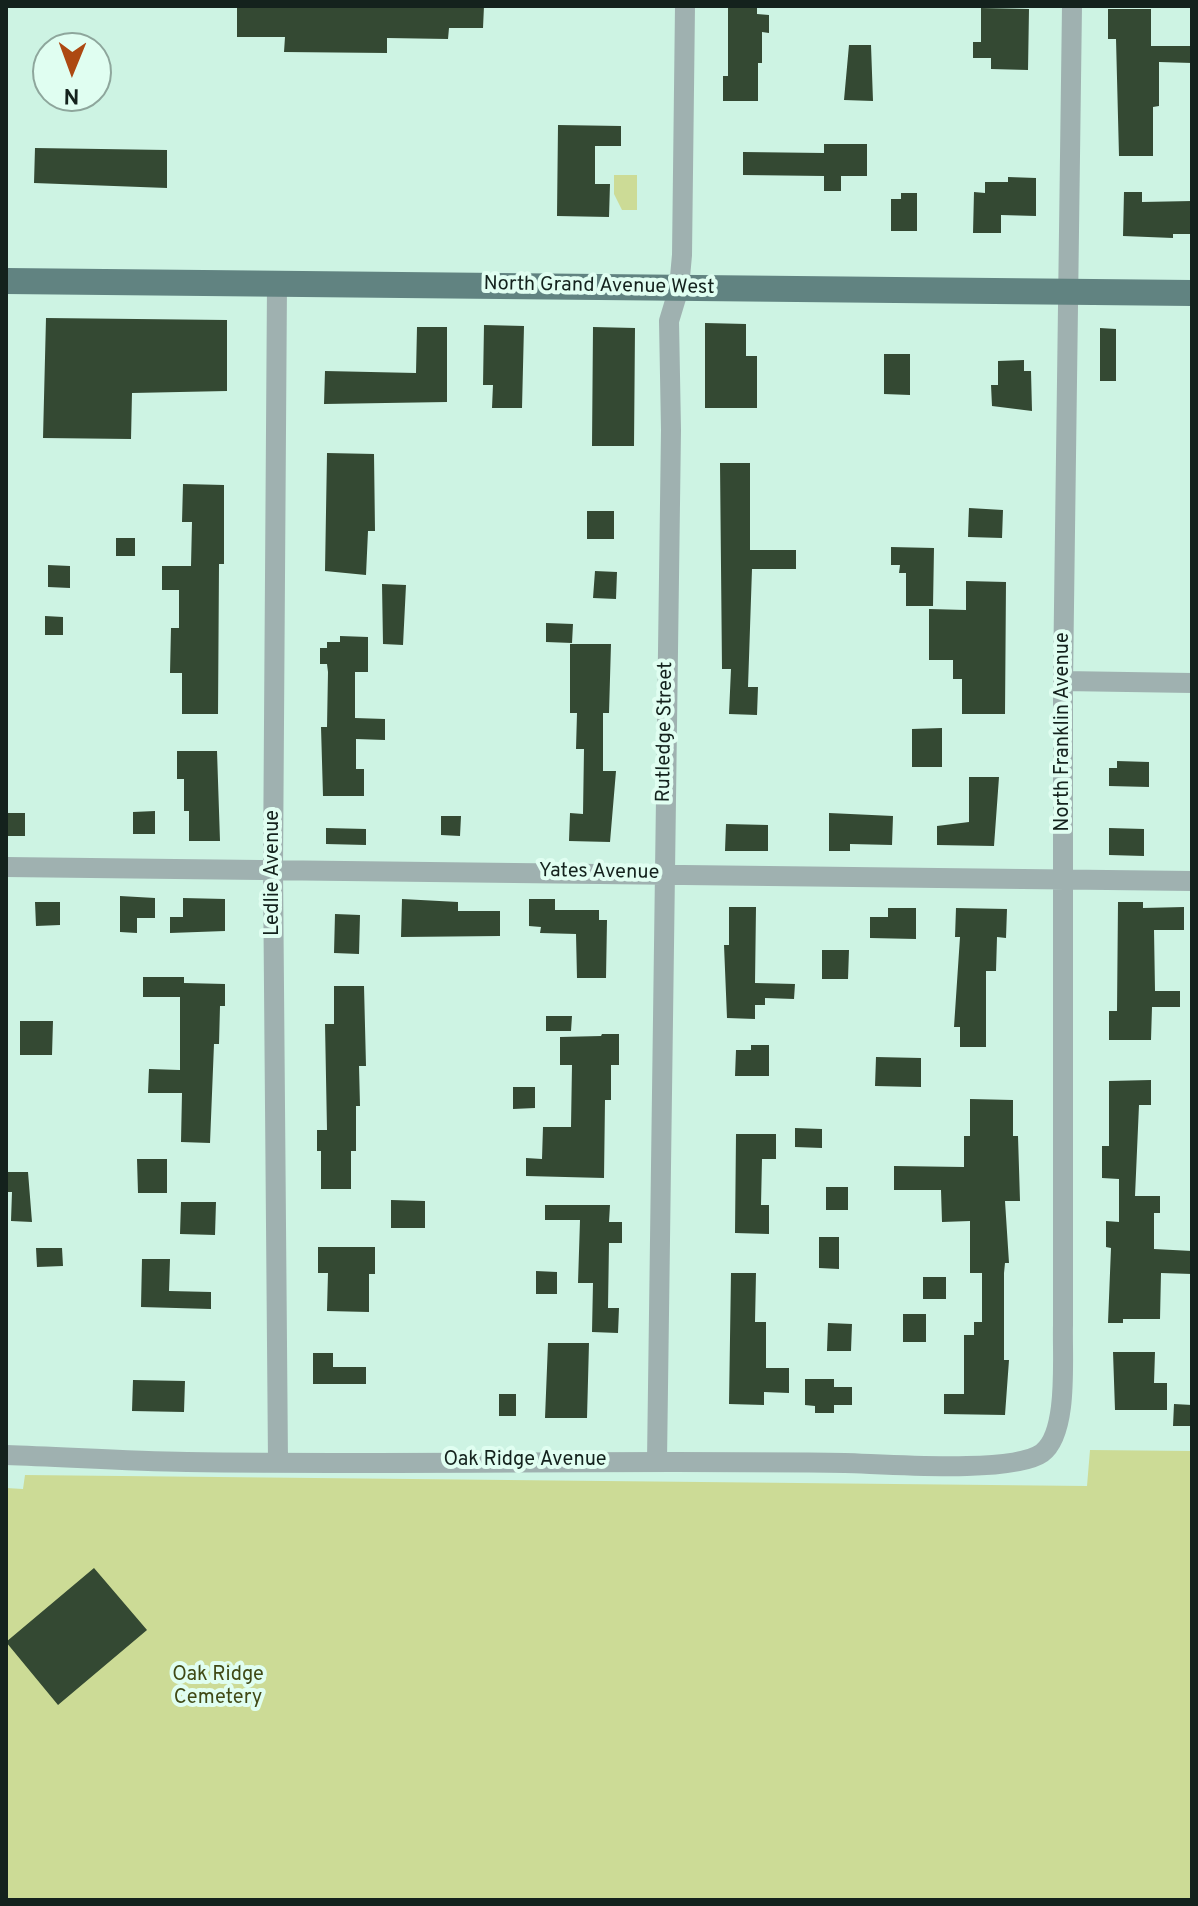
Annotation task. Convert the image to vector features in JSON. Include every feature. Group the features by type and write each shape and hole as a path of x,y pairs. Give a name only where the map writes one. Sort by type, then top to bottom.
{"main road":[{"name":"North Grand Avenue West","path":"6,281 1192,293"}],"street":[{"name":"Rutledge Street","path":"657,1460 671,430 669,321 679,288 685,176 685,6"},
{"name":"North Franklin Avenue","path":"1043,1453 1057,1430 1061,1396 1063,681 1072,6"},
{"name":"Ledlie Avenue","path":"277,284 273,868 278,1462"},
{"path":"1063,681 1192,683"},
{"name":"Yates Avenue","path":"6,867 665,874 705,878 1192,881"},
{"name":"Oak Ridge Avenue","path":"6,1455 278,1462 657,1460 948,1465 1023,1462 1043,1453"}],"green space":[{"path":"614,175 637,175 637,210 622,210 614,194"},
{"name":"Oak Ridge Cemetery","path":"1090,1450 1192,1451 1192,1900 6,1900 6,1488 23,1489 25,1475 1087,1486"}],"building":[{"path":"237,6 484,6 483,28 449,28 448,39 387,38 387,53 284,52 285,37 237,37"},
{"path":"728,6 757,6 757,14 769,15 769,33 762,32 762,63 758,63 758,101 723,101 723,76 728,76"},
{"path":"981,8 1029,9 1028,70 991,69 991,58 973,58 973,42 981,42"},
{"path":"1108,9 1151,9 1151,46 1192,46 1192,63 1159,62 1159,106 1153,107 1153,156 1119,156 1116,39 1108,39"},
{"path":"849,45 871,45 873,101 844,100"},
{"path":"558,125 621,126 621,146 595,146 595,184 610,184 609,217 557,216"},
{"path":"824,144 867,144 867,176 841,176 841,191 824,191 824,176 743,175 743,152 824,153"},
{"path":"35,148 167,150 167,188 34,183"},
{"path":"1008,177 1036,178 1036,216 1001,215 1001,233 973,233 974,192 985,193 985,182 1008,182"},
{"path":"1124,192 1142,192 1142,202 1192,201 1192,234 1173,234 1173,238 1123,236"},
{"path":"901,193 917,193 917,231 891,231 891,199 901,199"},
{"path":"46,318 227,320 227,391 132,393 131,439 43,438"},
{"path":"705,323 746,324 746,356 757,356 757,408 705,408"},
{"path":"484,325 524,326 522,408 492,408 493,385 483,385"},
{"path":"417,327 447,327 447,402 324,404 325,371 416,373"},
{"path":"593,327 635,328 634,446 592,446"},
{"path":"1100,328 1116,329 1116,381 1100,381"},
{"path":"884,354 910,354 910,395 884,394"},
{"path":"1024,360 1024,371 1031,371 1032,411 992,406 991,385 998,385 998,361"},
{"path":"327,453 374,454 375,531 368,531 366,575 325,571"},
{"path":"720,463 750,463 750,550 796,550 796,569 752,569 748,687 758,687 757,715 729,714 731,669 722,669"},
{"path":"183,484 224,485 224,564 219,564 218,714 182,714 182,673 170,673 171,628 179,628 179,590 162,590 162,566 191,566 192,522 182,522"},
{"path":"969,508 1003,510 1002,538 968,537"},
{"path":"587,511 614,511 614,539 587,539"},
{"path":"116,538 135,538 135,556 116,556"},
{"path":"891,547 934,548 933,606 906,606 906,573 899,573 900,565 891,565"},
{"path":"48,565 70,566 70,588 48,587"},
{"path":"595,571 617,572 616,599 593,598"},
{"path":"966,581 1006,582 1005,714 962,714 962,679 953,679 953,660 929,660 929,609 966,610"},
{"path":"382,584 406,585 403,645 383,644"},
{"path":"45,616 63,617 63,635 45,635"},
{"path":"546,623 573,624 572,643 546,642"},
{"path":"340,636 368,637 368,672 355,672 355,718 385,719 385,740 356,739 356,769 364,769 364,796 323,796 321,727 327,727 328,672 327,664 320,664 320,648 327,648 327,642 340,642"},
{"path":"570,644 611,644 609,713 603,713 603,771 616,771 610,842 569,841 570,813 583,814 584,749 576,749 577,713 570,713"},
{"path":"942,728 942,767 912,767 912,729"},
{"path":"177,751 217,751 220,841 189,841 189,811 184,811 184,779 177,779"},
{"path":"1117,761 1149,762 1149,787 1109,786 1109,768 1117,768"},
{"path":"969,777 999,777 994,846 937,845 937,826 969,822"},
{"path":"155,811 155,834 133,834 133,812"},
{"path":"6,813 25,813 25,836 6,836"},
{"path":"829,813 893,816 892,845 850,844 850,851 829,851"},
{"path":"441,816 461,816 460,836 441,835"},
{"path":"726,824 768,825 768,851 725,851"},
{"path":"326,828 366,829 366,845 326,844"},
{"path":"1109,828 1144,829 1144,856 1109,855"},
{"path":"120,896 155,898 155,918 137,918 137,933 120,932"},
{"path":"183,898 225,899 225,931 170,933 170,917 183,917"},
{"path":"402,899 458,902 458,911 500,911 500,936 401,937"},
{"path":"529,899 555,899 555,910 599,910 599,920 607,920 606,978 577,978 576,934 540,933 541,927 529,926"},
{"path":"35,902 60,902 60,925 36,926"},
{"path":"1118,902 1143,902 1143,908 1184,907 1184,930 1154,930 1155,991 1180,991 1180,1007 1152,1007 1151,1040 1109,1040 1109,1011 1117,1011"},
{"path":"729,907 756,907 755,983 795,984 794,999 765,998 765,1005 755,1005 755,1019 727,1018 724,945 729,945"},
{"path":"888,908 916,908 916,939 870,938 870,917 888,917"},
{"path":"956,908 1007,909 1006,938 997,937 996,971 986,971 986,1047 960,1047 960,1027 954,1027 960,937 955,937"},
{"path":"335,914 360,915 359,954 334,953"},
{"path":"822,950 849,950 848,979 822,979"},
{"path":"143,977 184,977 184,983 225,984 225,1006 220,1006 219,1044 214,1044 210,1143 181,1142 182,1093 148,1093 149,1069 180,1070 180,997 143,997"},
{"path":"334,986 364,986 366,1066 359,1066 360,1106 356,1106 356,1151 351,1151 351,1189 321,1189 321,1151 317,1151 317,1130 327,1130 325,1024 334,1024"},
{"path":"546,1016 572,1016 571,1031 546,1031"},
{"path":"20,1021 53,1021 52,1055 20,1055"},
{"path":"619,1034 619,1065 611,1065 611,1100 605,1100 604,1178 526,1176 526,1158 542,1159 543,1127 571,1127 572,1065 560,1065 560,1037"},
{"path":"751,1045 769,1045 769,1076 735,1076 736,1050 751,1050"},
{"path":"876,1057 921,1058 921,1087 875,1086"},
{"path":"1151,1080 1151,1105 1139,1105 1135,1196 1160,1196 1160,1213 1154,1213 1154,1249 1192,1251 1192,1274 1161,1273 1160,1319 1123,1319 1123,1323 1108,1323 1111,1248 1106,1247 1106,1221 1119,1222 1119,1179 1102,1178 1102,1146 1109,1146 1109,1081"},
{"path":"513,1087 535,1087 535,1108 513,1109"},
{"path":"970,1099 1013,1100 1013,1136 1018,1136 1020,1201 1005,1201 1009,1263 1005,1263 1004,1273 1004,1360 1009,1360 1005,1415 944,1414 944,1394 964,1394 964,1335 974,1335 974,1322 982,1322 982,1273 970,1273 970,1221 942,1222 941,1190 894,1190 894,1166 964,1167 964,1136 970,1136"},
{"path":"795,1128 822,1129 822,1148 795,1147"},
{"path":"736,1134 776,1134 776,1159 762,1159 761,1205 769,1205 769,1234 735,1233"},
{"path":"137,1159 167,1159 167,1193 138,1193"},
{"path":"6,1172 28,1172 32,1222 11,1221 12,1192 6,1192"},
{"path":"826,1187 848,1187 848,1210 826,1210"},
{"path":"391,1200 425,1201 425,1228 391,1228"},
{"path":"181,1202 216,1202 215,1235 180,1234"},
{"path":"545,1205 610,1205 609,1222 622,1222 622,1243 609,1243 608,1308 619,1308 618,1333 592,1332 593,1283 578,1283 580,1220 545,1220"},
{"path":"819,1237 839,1237 839,1269 819,1268"},
{"path":"318,1247 375,1247 375,1274 369,1274 369,1312 327,1311 328,1273 318,1273"},
{"path":"36,1248 62,1248 63,1266 37,1267"},
{"path":"142,1259 170,1259 169,1291 211,1292 211,1309 141,1307"},
{"path":"536,1271 557,1272 557,1294 536,1294"},
{"path":"731,1273 756,1273 755,1322 766,1322 766,1368 789,1368 789,1393 764,1392 764,1405 729,1404"},
{"path":"923,1277 946,1277 946,1299 923,1299"},
{"path":"903,1314 926,1314 926,1342 903,1342"},
{"path":"828,1323 852,1324 851,1351 827,1351"},
{"path":"548,1343 589,1343 587,1418 545,1418"},
{"path":"1113,1352 1155,1352 1154,1383 1167,1383 1167,1410 1115,1410"},
{"path":"313,1353 333,1353 333,1367 366,1367 366,1384 313,1384"},
{"path":"805,1379 834,1379 834,1387 852,1387 852,1405 834,1405 834,1413 815,1413 815,1406 805,1405"},
{"path":"133,1380 185,1381 184,1412 132,1411"},
{"path":"499,1394 516,1394 516,1416 499,1416"},
{"path":"1174,1404 1192,1405 1192,1426 1173,1426"},
{"path":"94,1568 147,1630 58,1705 6,1642"}]}
